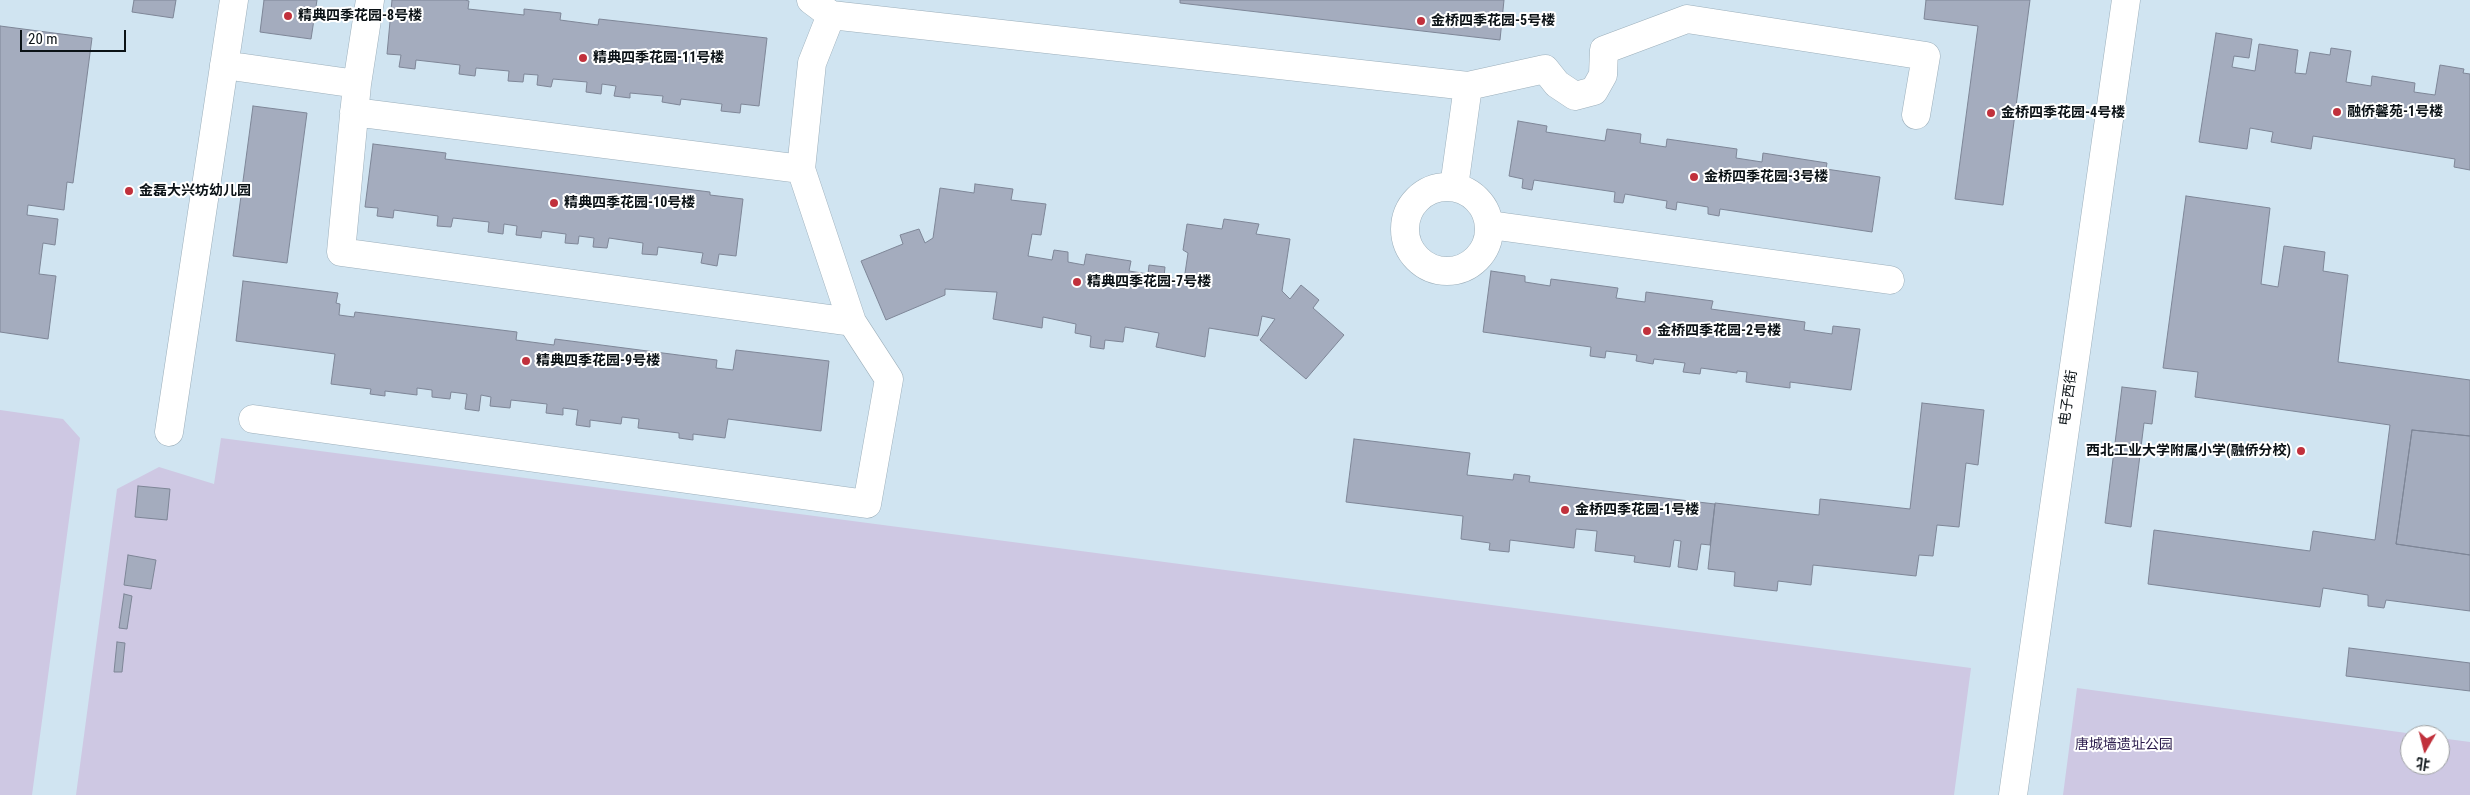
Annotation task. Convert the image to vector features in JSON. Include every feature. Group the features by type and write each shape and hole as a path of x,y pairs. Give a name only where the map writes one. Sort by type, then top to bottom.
{"street":[{"path":"169,432 234,0"},
{"path":"370,0 357,84 341,252 852,322"},
{"name":"电子西街","path":"2013,795 2126,0"},
{"path":"253,419 867,504 889,379 852,322 801,169 812,63 821,7 1468,86 1545,69 1557,84 1575,96 1594,91 1603,75 1604,50 1687,19 1926,56 1916,115"},
{"path":"224,65 357,84"},
{"path":"1454,187 1468,86"},
{"path":"354,112 801,169"},
{"path":"1439,187 1454,187 1470,193 1480,203 1490,225 1486,246 1471,264 1457,270 1436,269 1420,261 1411,250 1406,238 1405,223 1411,208 1420,196 1439,187"},
{"path":"1490,225 1890,280"}],"green space":[{"path":"0,410 63,419 80,438 32,795 0,795"},
{"path":"221,438 1971,668 1954,795 76,795 117,489 159,467 214,484"},
{"name":"唐城墙遗址公园","path":"2077,688 2400,732 2400,775 2450,775 2450,739 2470,742 2470,795 2063,795"}],"building":[{"path":"134,0 176,0 173,18 132,12"},
{"name":"精典四季花园-8号楼","path":"264,0 317,0 311,39 260,32"},
{"name":"精典四季花园-11号楼","path":"392,0 465,0 469,1 468,9 524,15 524,9 561,13 560,20 598,25 599,19 767,38 759,106 741,104 740,113 721,111 722,104 681,99 680,105 662,102 663,96 630,93 630,98 614,96 616,86 602,84 601,94 586,92 587,82 553,79 551,87 537,85 538,75 524,74 523,82 508,81 509,71 476,68 475,76 459,74 460,65 416,60 415,69 399,67 401,55 387,54"},
{"name":"金桥四季花园-5号楼","path":"1180,0 1504,0 1500,40 1180,3"},
{"name":"金桥四季花园-4号楼","path":"1926,0 2030,0 2003,205 1955,199 1978,26 1924,19"},
{"path":"0,26 92,38 73,183 67,182 64,210 28,205 27,215 58,219 55,245 43,243 39,274 56,276 48,339 0,332"},
{"name":"融侨馨苑-1号楼","path":"2216,33 2252,39 2249,58 2234,56 2232,67 2255,71 2259,44 2298,50 2295,73 2306,74 2310,52 2330,55 2331,48 2351,51 2346,82 2371,86 2372,76 2415,83 2414,92 2435,95 2440,65 2464,69 2463,73 2470,74 2470,170 2454,167 2455,159 2313,136 2311,149 2271,142 2273,132 2250,128 2247,149 2199,142"},
{"path":"253,106 307,113 287,263 233,256"},
{"name":"金桥四季花园-3号楼","path":"1518,121 1547,126 1546,132 1605,141 1607,129 1641,134 1640,143 1666,147 1667,139 1737,149 1736,158 1762,162 1763,153 1827,163 1826,169 1880,177 1872,232 1720,209 1719,216 1708,214 1708,207 1677,202 1676,210 1666,208 1667,201 1625,194 1623,203 1614,202 1615,192 1534,180 1532,190 1522,188 1523,179 1509,176"},
{"name":"精典四季花园-10号楼","path":"373,144 446,153 445,159 710,192 710,195 743,199 736,256 719,254 717,266 701,263 703,253 658,247 657,255 642,254 643,243 609,238 607,248 593,247 594,238 579,236 578,244 565,243 566,234 542,231 541,238 516,235 517,226 504,224 503,234 488,232 489,222 453,218 451,227 437,226 438,216 394,210 393,218 377,216 378,208 365,207"},
{"name":"精典四季花园-7号楼","path":"975,184 1013,189 1011,200 1046,204 1041,235 1032,234 1028,256 1052,260 1054,250 1068,252 1068,262 1084,265 1086,254 1131,261 1129,271 1148,274 1149,265 1165,267 1164,277 1184,280 1188,253 1183,250 1187,224 1222,229 1224,219 1259,224 1256,234 1290,239 1282,291 1290,299 1301,285 1319,300 1313,308 1344,335 1306,379 1260,340 1275,319 1262,316 1258,336 1209,328 1205,357 1156,347 1159,333 1125,327 1123,342 1105,340 1104,349 1090,347 1091,336 1075,333 1076,324 1043,317 1042,328 993,319 997,292 945,289 945,295 886,320 861,261 903,244 900,235 919,229 925,243 933,238 940,188 974,193"},
{"path":"2186,196 2270,208 2261,284 2278,287 2284,246 2325,252 2323,271 2348,275 2338,362 2470,380 2470,436 2412,430 2396,544 2470,555 2470,611 2386,600 2384,608 2368,606 2368,595 2323,588 2320,607 2148,584 2154,530 2310,551 2313,531 2375,540 2390,425 2195,397 2198,372 2163,368"},
{"name":"金桥四季花园-2号楼","path":"1491,271 1525,276 1525,282 1550,286 1551,279 1618,288 1616,298 1645,302 1646,292 1713,301 1711,309 1805,322 1804,330 1832,334 1833,326 1860,329 1851,390 1790,382 1790,388 1746,382 1747,372 1737,371 1737,373 1701,368 1700,374 1683,372 1685,363 1654,359 1653,364 1636,361 1637,355 1606,351 1605,358 1590,356 1591,347 1483,332"},
{"name":"精典四季花园-9号楼","path":"243,281 338,293 336,303 340,304 339,315 354,317 355,312 517,332 516,340 554,345 555,339 717,360 716,368 733,370 736,350 829,361 821,431 728,419 725,438 693,434 693,440 679,438 679,433 638,428 639,419 622,417 621,424 590,420 590,427 576,425 578,410 563,408 563,415 546,413 547,404 511,400 510,408 490,406 491,397 481,395 479,411 465,409 467,394 451,392 450,399 432,397 432,390 417,388 417,395 385,391 385,396 370,394 371,389 331,384 335,354 236,341"},
{"path":"2122,387 2156,391 2152,424 2144,423 2131,527 2105,523"},
{"path":"1922,403 1984,410 1978,465 1966,463 1959,527 1937,525 1933,556 1919,555 1916,576 1813,565 1811,585 1778,581 1777,591 1734,586 1735,572 1708,569 1715,503 1819,515 1820,499 1910,509"},
{"path":"2412,430 2470,436 2470,555 2396,544"},
{"name":"金桥四季花园-1号楼","path":"1354,439 1470,453 1467,475 1513,480 1514,474 1530,476 1529,482 1715,504 1710,545 1701,544 1697,570 1678,567 1681,541 1674,540 1670,567 1634,562 1635,556 1595,551 1597,531 1576,529 1574,548 1510,540 1509,552 1489,550 1490,543 1461,539 1463,516 1346,502"},
{"path":"138,486 170,489 167,520 135,517"},
{"path":"128,555 156,560 151,589 124,585"},
{"path":"124,594 132,596 127,629 119,628"},
{"path":"117,642 125,643 122,672 114,672"},
{"path":"2349,648 2470,663 2470,691 2346,676"}],"place":[{"name":"精典四季花园-8号楼","path":"288,16"},
{"name":"金桥四季花园-5号楼","path":"1421,21"},
{"name":"精典四季花园-11号楼","path":"583,58"},
{"name":"融侨馨苑-1号楼","path":"2337,112"},
{"name":"金桥四季花园-4号楼","path":"1991,113"},
{"name":"金桥四季花园-3号楼","path":"1694,177"},
{"name":"金磊大兴坊幼儿园","path":"129,191"},
{"name":"精典四季花园-10号楼","path":"554,203"},
{"name":"精典四季花园-7号楼","path":"1077,282"},
{"name":"金桥四季花园-2号楼","path":"1647,331"},
{"name":"精典四季花园-9号楼","path":"526,361"},
{"name":"西北工业大学附属小学(融侨分校)","path":"2301,451"},
{"name":"金桥四季花园-1号楼","path":"1565,510"}]}
